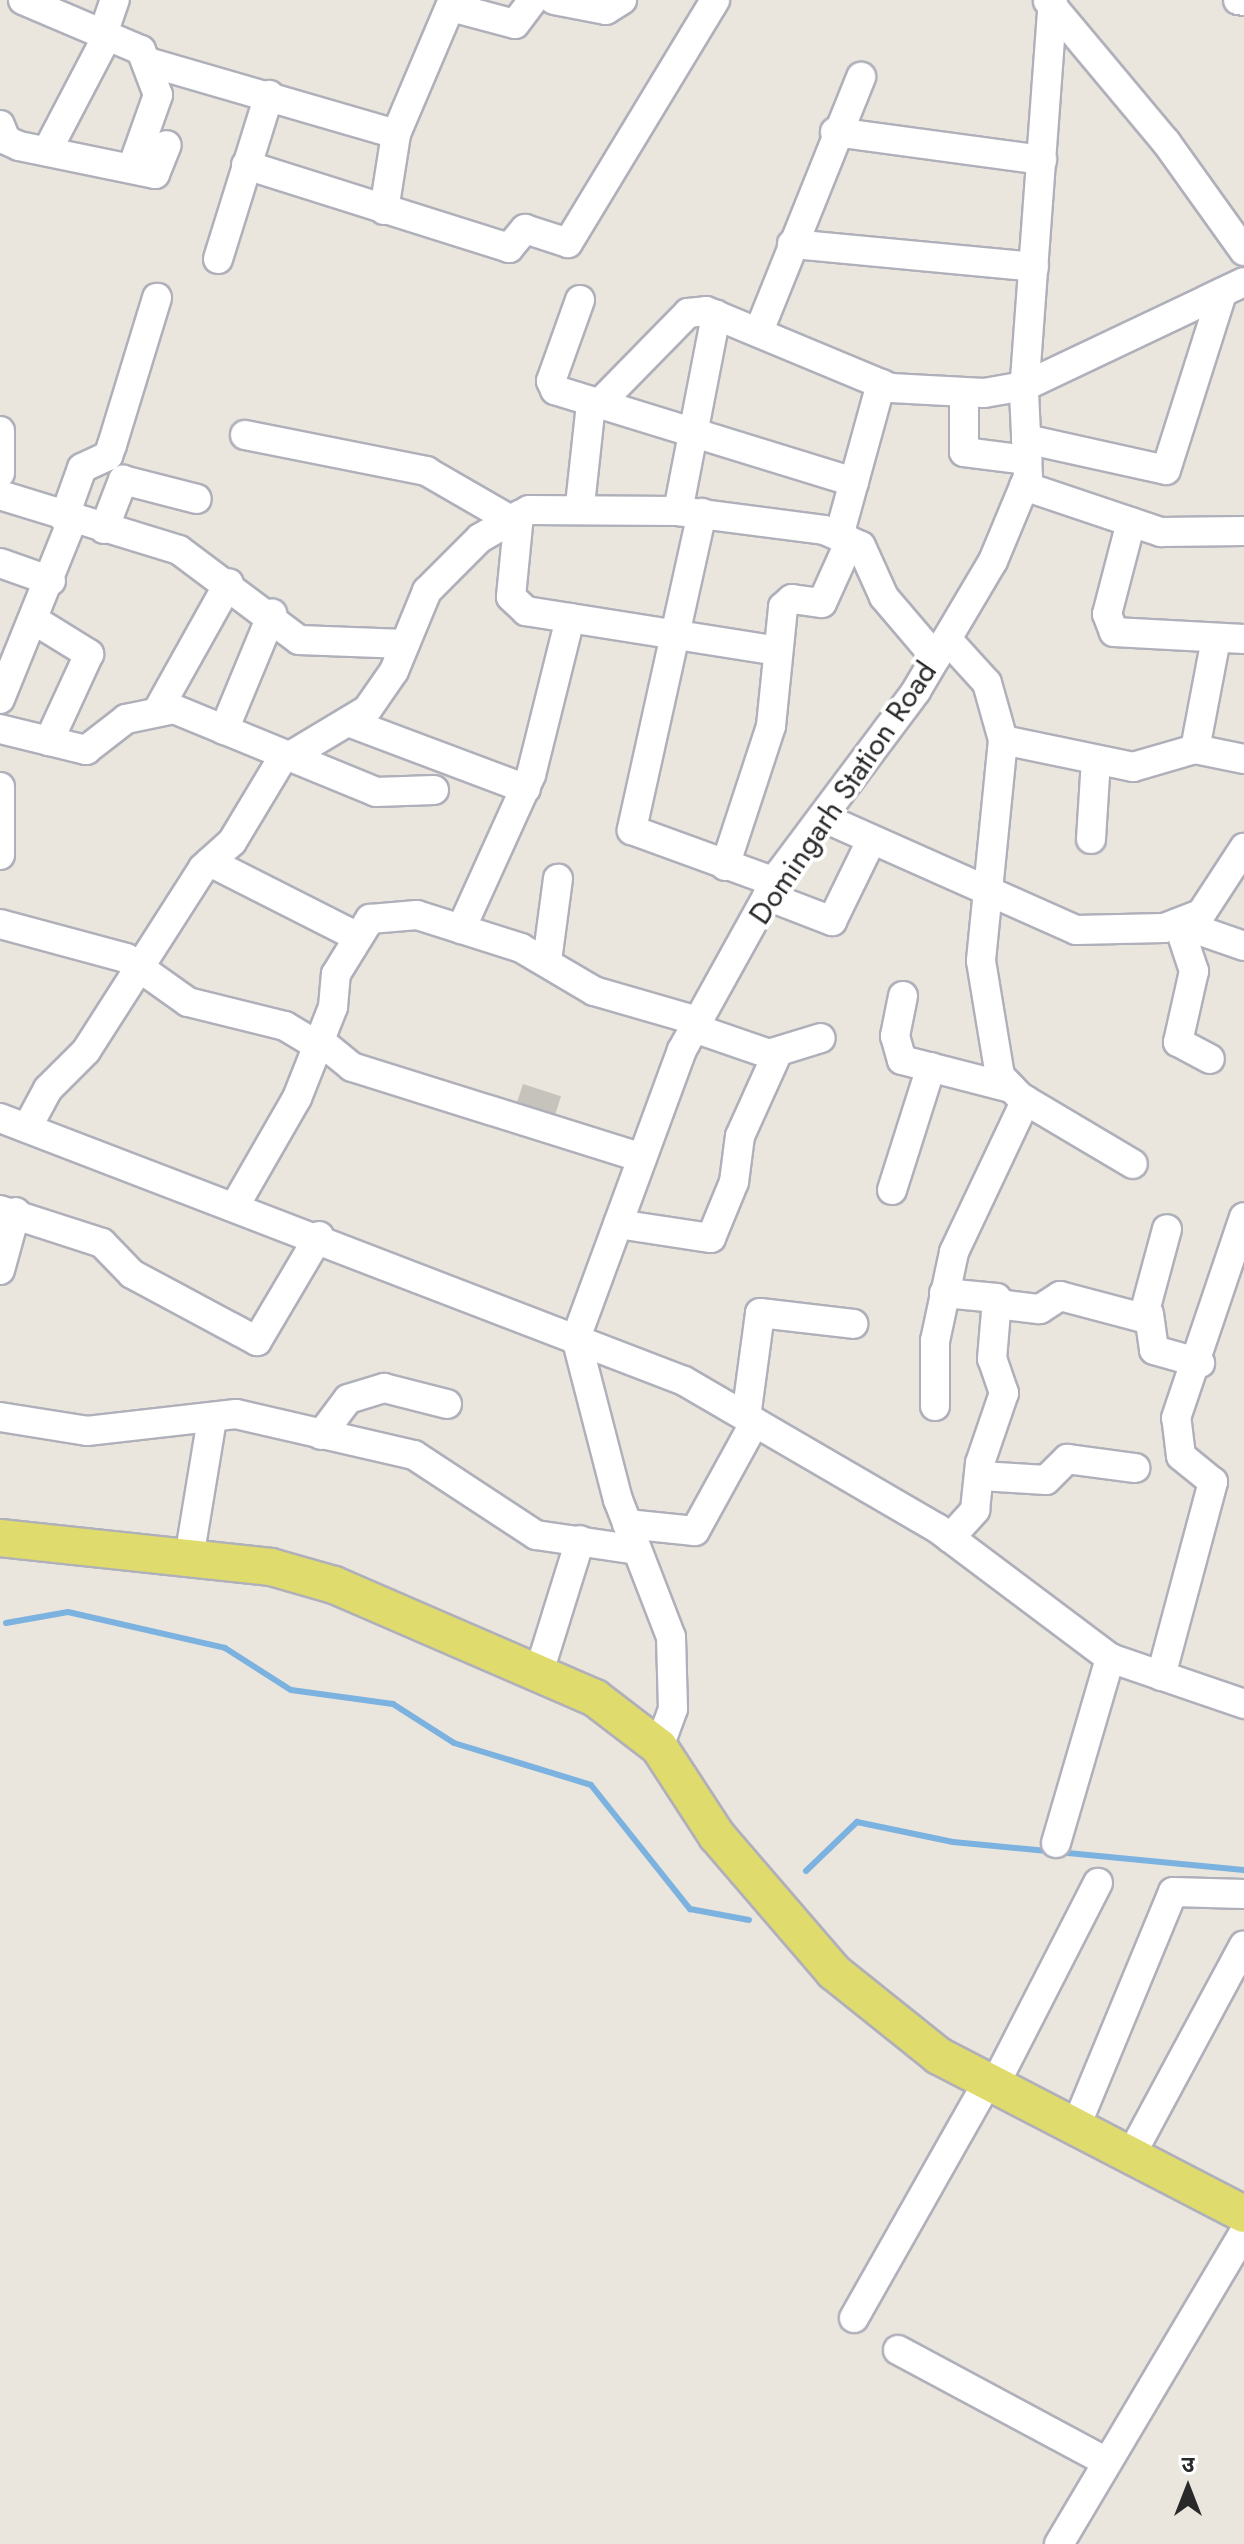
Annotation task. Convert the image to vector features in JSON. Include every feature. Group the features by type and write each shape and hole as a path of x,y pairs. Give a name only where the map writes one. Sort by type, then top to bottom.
{"main road":[{"path":"0,1538 271,1567 334,1585 595,1698 659,1747 717,1836 834,1972 939,2056 1244,2214"}],"street":[{"path":"0,7 3,0"},
{"path":"23,0 141,50 158,95 132,168"},
{"path":"48,149 105,35 115,0"},
{"path":"384,210 396,134 452,4 515,24 533,0"},
{"path":"554,0 606,10 622,0"},
{"path":"246,165 509,248 525,229 568,243 715,0"},
{"path":"1050,1 1244,251"},
{"name":"Domingarh Station Road","path":"576,1338 642,1158 696,1025 771,889 941,649 993,561 1026,462 1025,386 1050,1"},
{"path":"148,62 396,134"},
{"path":"759,331 835,132 861,77"},
{"path":"218,259 269,95"},
{"path":"0,125 10,143 161,172 167,145"},
{"path":"835,132 1042,160"},
{"path":"792,244 1034,267"},
{"path":"580,505 587,422 601,402 688,313 716,315 881,384 964,394 1025,386 1233,288"},
{"path":"964,394 964,452 1026,462 1166,470 1233,288"},
{"path":"0,699 51,581 82,468 108,456 157,298"},
{"path":"580,300 551,387 854,482"},
{"path":"716,315 697,434 690,512 672,636 632,830 725,866 832,921 871,841"},
{"path":"725,866 771,726 783,607 792,599 822,603 844,539 854,482 881,384"},
{"path":"0,431 0,473"},
{"path":"245,435 426,471 515,517"},
{"path":"1026,462 1131,522 1183,535 1244,531"},
{"path":"104,529 123,480 197,499"},
{"path":"0,495 68,519 179,550 313,644 405,644"},
{"path":"27,1128 210,862 232,842 280,762 367,710 405,644 427,591 480,538 515,517 580,505 690,512 844,539 861,546 884,597 941,649 987,683 1003,740 981,961 1000,1076 1019,1094 1133,1164"},
{"path":"515,517 511,597 526,611 778,651"},
{"path":"1131,522 1107,624 1120,636 1230,639 1195,749"},
{"path":"0,563 51,581"},
{"path":"159,708 229,583"},
{"path":"224,730 272,614"},
{"path":"461,929 526,789 570,618"},
{"path":"34,620 89,654 49,741"},
{"path":"0,729 86,750 126,719 159,708 224,730 376,792 434,790"},
{"path":"348,722 526,789"},
{"path":"1003,740 1133,767 1195,749 1244,759"},
{"path":"1091,839 1096,760"},
{"path":"0,787 0,855"},
{"path":"822,817 1076,930 1178,923 1201,914 1244,848"},
{"path":"210,862 356,936"},
{"path":"547,961 558,879"},
{"path":"236,1204 297,1098 318,1042 336,974 356,936 370,919 390,912 461,929 547,961 594,991 777,1054 821,1038"},
{"path":"1178,923 1244,946"},
{"path":"1178,923 1194,971 1178,1042 1210,1059"},
{"path":"0,924 126,958 138,970 188,1002 285,1026 318,1042 352,1067 642,1158"},
{"path":"903,996 897,1054 1019,1094"},
{"path":"618,1224 711,1238 730,1196 740,1136 777,1054"},
{"path":"892,1190 931,1067"},
{"path":"935,1406 933,1359 954,1252 1019,1094"},
{"path":"0,1118 236,1204 684,1381 950,1538 1110,1658 1244,1704"},
{"path":"0,1270 8,1211 102,1243 132,1274 257,1341 319,1236"},
{"path":"1167,1229 1149,1314 1154,1350 1200,1363"},
{"path":"1161,1676 1213,1482 1178,1450 1178,1408 1200,1363 1241,1232"},
{"path":"944,1293 997,1298"},
{"path":"950,1538 975,1510 1004,1393 992,1359 1000,1308 1040,1309 1060,1296 1149,1314"},
{"path":"627,1524 695,1531 750,1420 760,1313 853,1324"},
{"path":"576,1338 627,1524 671,1637 673,1709 659,1747"},
{"path":"321,1435 348,1399 384,1388 447,1404"},
{"path":"0,1417 87,1431 236,1414 414,1455 536,1535 637,1550"},
{"path":"189,1558 212,1419"},
{"path":"981,1476 1046,1480 1067,1459 1135,1468"},
{"path":"539,1672 580,1540"},
{"path":"1056,1843 1110,1658"},
{"path":"854,2318 992,2083 1098,1883"},
{"path":"1076,2126 1173,1892 1244,1894"},
{"path":"1131,2155 1244,1945"},
{"path":"1059,2544 1103,2460 1244,2232"},
{"path":"898,2350 1103,2460"}],"building":[{"path":"523,1084 561,1096 551,1126 513,1113"}],"waterway":[{"path":"6,1623 68,1612 225,1648 291,1690 393,1704 454,1743 591,1785 690,1909 749,1920"},
{"path":"806,1871 857,1822 953,1842 1244,1870"}]}
